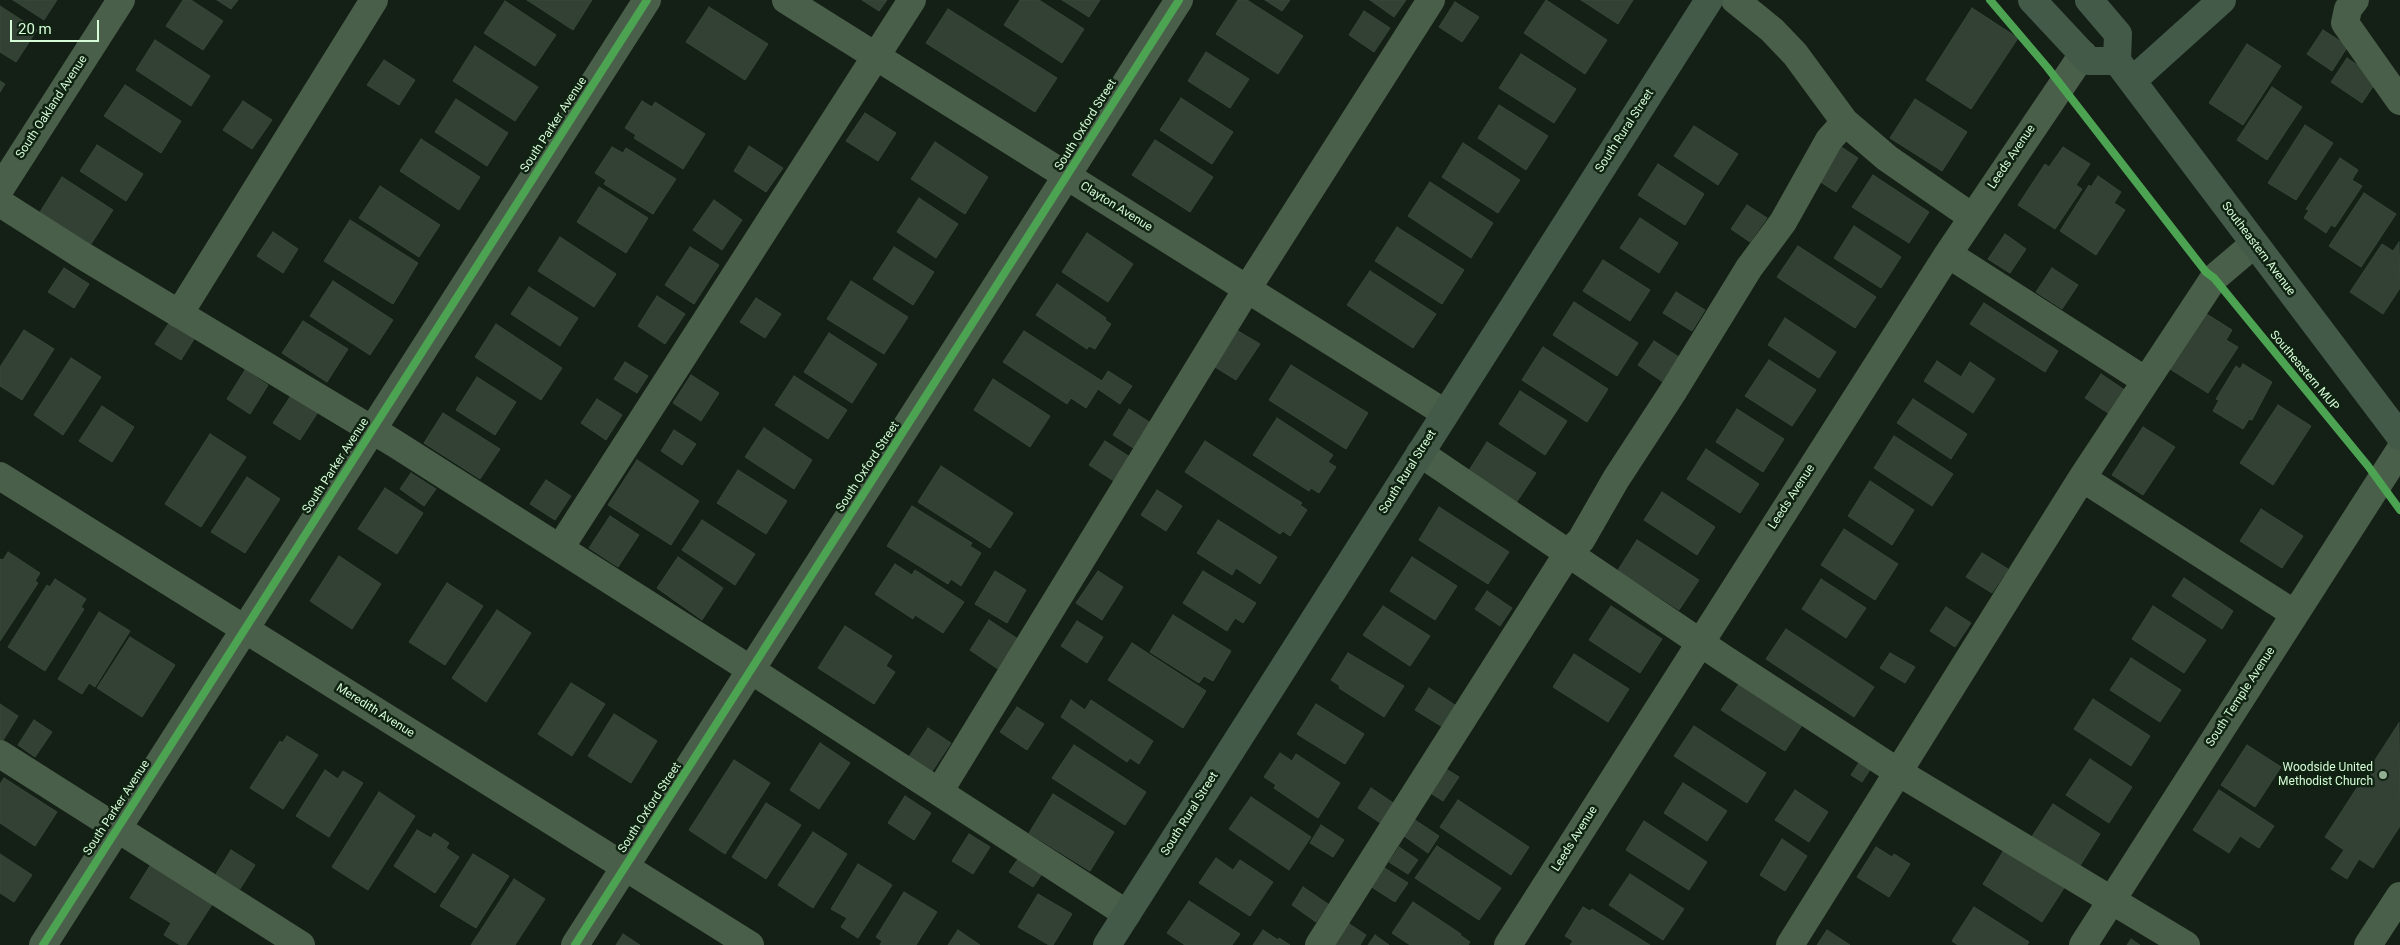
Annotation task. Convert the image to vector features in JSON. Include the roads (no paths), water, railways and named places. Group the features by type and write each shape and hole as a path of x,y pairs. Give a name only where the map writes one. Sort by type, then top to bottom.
{"main road":[{"name":"South Rural Street","path":"1107,945 1709,0"},
{"path":"2032,0 2089,61 2124,71"},
{"path":"2089,0 2118,34 2124,71"},
{"path":"2124,71 2222,0"},
{"name":"Southeastern Avenue","path":"2124,71 2400,436"}],"street":[{"name":"South Oakland Avenue","path":"0,189 121,0"},
{"path":"180,314 374,0"},
{"name":"South Parker Avenue","path":"43,945 647,0"},
{"name":"Clayton Avenue","path":"786,0 1445,413"},
{"path":"560,548 912,0"},
{"name":"South Oxford Street","path":"575,945 1179,0"},
{"path":"939,792 1247,289 1431,0"},
{"path":"1735,0 1772,30 1795,54 1845,122 1887,158 1972,217"},
{"path":"2355,0 2348,8 2345,23 2400,101"},
{"name":"Leeds Avenue","path":"1508,945 1948,254 2083,54"},
{"path":"1319,945 1568,552 1581,540 1616,479 1674,390 1749,268 1783,222 1829,140 1845,122"},
{"path":"0,203 80,254 373,430 751,670 1127,914"},
{"path":"1790,945 2082,478 2214,278 2254,244"},
{"path":"1948,254 2146,382"},
{"name":"South Temple Avenue","path":"2083,945 2400,450"},
{"path":"1420,453 1898,772 2186,945"},
{"name":"Meredith Avenue","path":"0,476 750,945"},
{"path":"2082,478 2295,614"},
{"path":"0,754 301,945"},
{"path":"2368,945 2396,909"}],"place":[{"name":"Woodside United Methodist Church","path":"2383,775"}]}
